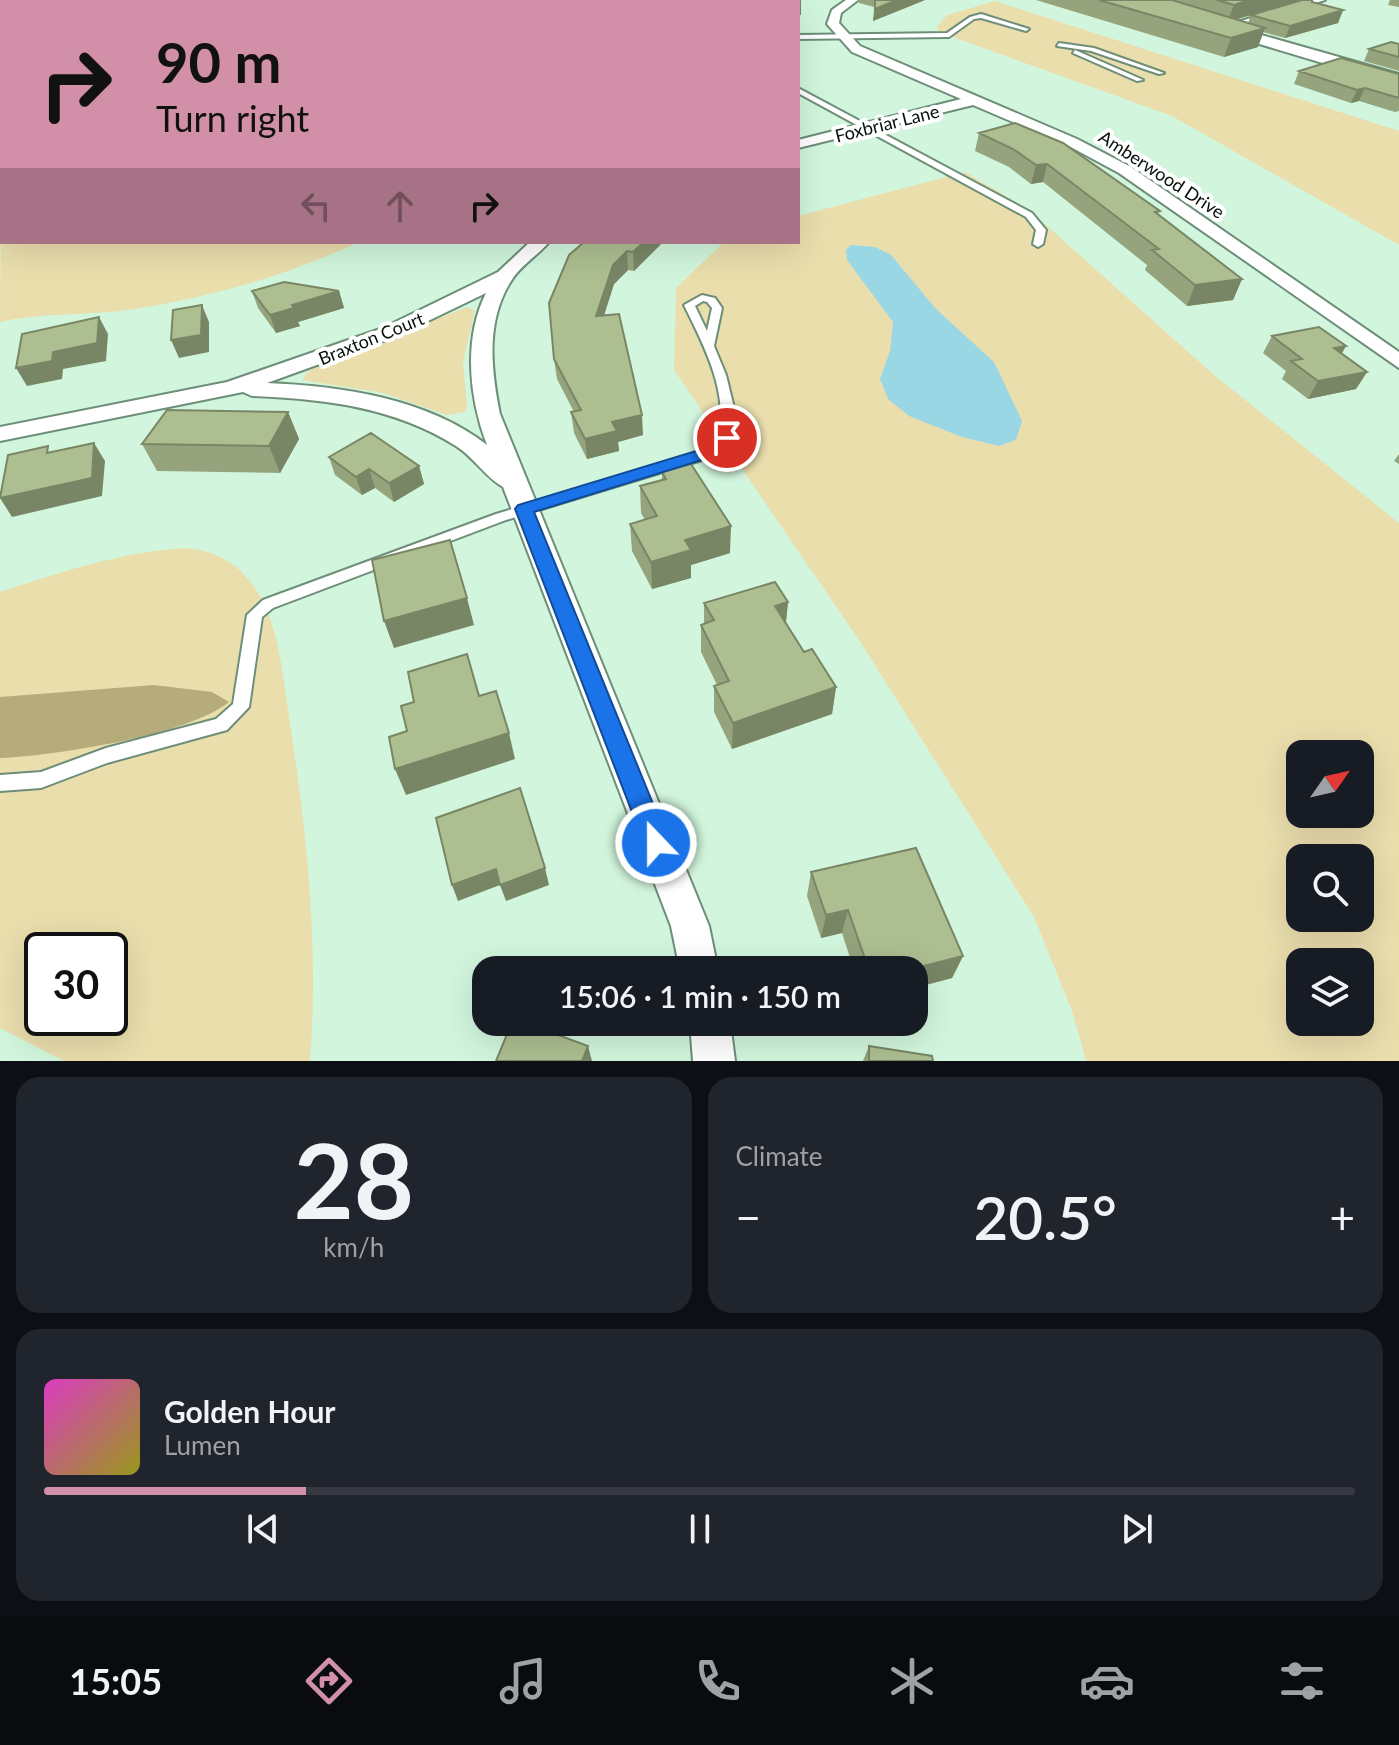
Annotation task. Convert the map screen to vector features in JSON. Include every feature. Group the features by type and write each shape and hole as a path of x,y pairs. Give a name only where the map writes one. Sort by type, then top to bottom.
{"street":[{"path":"840,36 833,18 841,7 853,0"},
{"path":"1121,0 1399,80"},
{"path":"1222,29 1320,0"},
{"name":"Amberwood Drive","path":"840,36 863,53 1080,145 1125,170 1399,362"},
{"name":"Foxbriar Lane","path":"800,144 975,100"},
{"path":"538,244 505,276 493,299 478,353 482,388 494,434 690,926 696,956"},
{"name":"Braxton Court","path":"0,434 232,388 390,332 505,276"},
{"name":"Braxton Court","path":"232,388 336,395 413,414 471,444 520,498"},
{"path":"711,1036 714,1061"}],"lane":[{"path":"800,37 949,35 972,18 981,16 1026,29"},
{"path":"1139,80 1056,44 1092,49 1161,73"},
{"path":"800,91 1036,221 1041,230 1038,244"},
{"path":"0,783 41,780 106,756 221,725 241,707 255,615 268,604 520,498 723,449 727,438 727,412 710,344"}],"shaded area":[{"path":"995,1 1399,131 1399,245 1172,116 939,32 937,27 947,15"},
{"path":"965,172 1028,209 1214,375 1399,523 1399,1061 1086,1061 1072,1011 1034,917 859,640 674,370 676,288 722,244 800,244 800,215"},
{"path":"1,244 354,244 277,275 192,298 118,311 0,322"},
{"path":"467,307 475,311 463,362 467,408 464,412 447,415 383,393 302,380 308,371"},
{"path":"185,548 225,559 241,571 255,588 270,619 282,671 296,765 310,891 313,976 310,1061 64,1061 0,1028 0,592 91,564"},
{"path":"154,685 212,692 229,702 210,714 153,734 85,748 0,758 0,697"}],"water":[{"path":"851,245 875,247 891,255 936,309 994,362 1022,421 1016,440 999,446 962,437 909,416 888,399 880,379 890,351 893,322 847,260 846,250"}],"building":[{"path":"875,0 897,0 875,9"},
{"path":"1099,0 1172,0 1265,28 1231,38"},
{"path":"1217,0 1249,0 1234,5"},
{"path":"1302,0 1343,10 1290,26 1251,15"},
{"path":"1391,42 1399,44 1399,57 1369,49"},
{"path":"1341,58 1399,74 1399,98 1365,88 1357,90 1299,71"},
{"path":"1015,123 1063,143 1160,211 1155,212 1242,279 1195,285 1152,250 1159,249 1047,164 1036,165 1013,149 979,133"},
{"path":"582,244 642,244 633,252 627,251 613,265 596,316 619,314 642,415 612,422 617,431 585,439 571,412 581,410 554,359 549,303 569,255"},
{"path":"284,282 339,291 270,315 252,291"},
{"path":"202,305 201,335 171,340 173,310"},
{"path":"99,317 97,343 53,352 52,361 16,368 22,334"},
{"path":"1319,327 1346,346 1334,348 1367,372 1318,381 1291,361 1302,359 1272,336"},
{"path":"167,410 288,412 269,446 142,444"},
{"path":"371,433 419,466 389,483 369,469 356,477 329,457"},
{"path":"94,443 92,478 0,498 8,455 48,446 47,453"},
{"path":"691,464 731,526 685,540 691,550 651,562 630,524 657,516 640,486 666,479 662,472"},
{"path":"450,540 467,598 384,621 372,560"},
{"path":"775,582 788,602 775,606 804,652 812,649 836,687 733,723 714,686 729,681 701,625 714,620 704,603"},
{"path":"467,654 479,696 496,691 509,733 395,769 389,737 407,731 401,706 414,702 408,672"},
{"path":"520,788 545,868 500,885 496,869 452,885 436,818"},
{"path":"916,848 963,956 928,965 928,956 864,956 848,910 826,915 811,872"},
{"path":"506,1036 561,1036 588,1046 582,1061 496,1061"},
{"path":"869,1046 932,1056 933,1061 869,1061"}],"route":[{"path":"656,843 524,509 723,449 727,438"}]}
